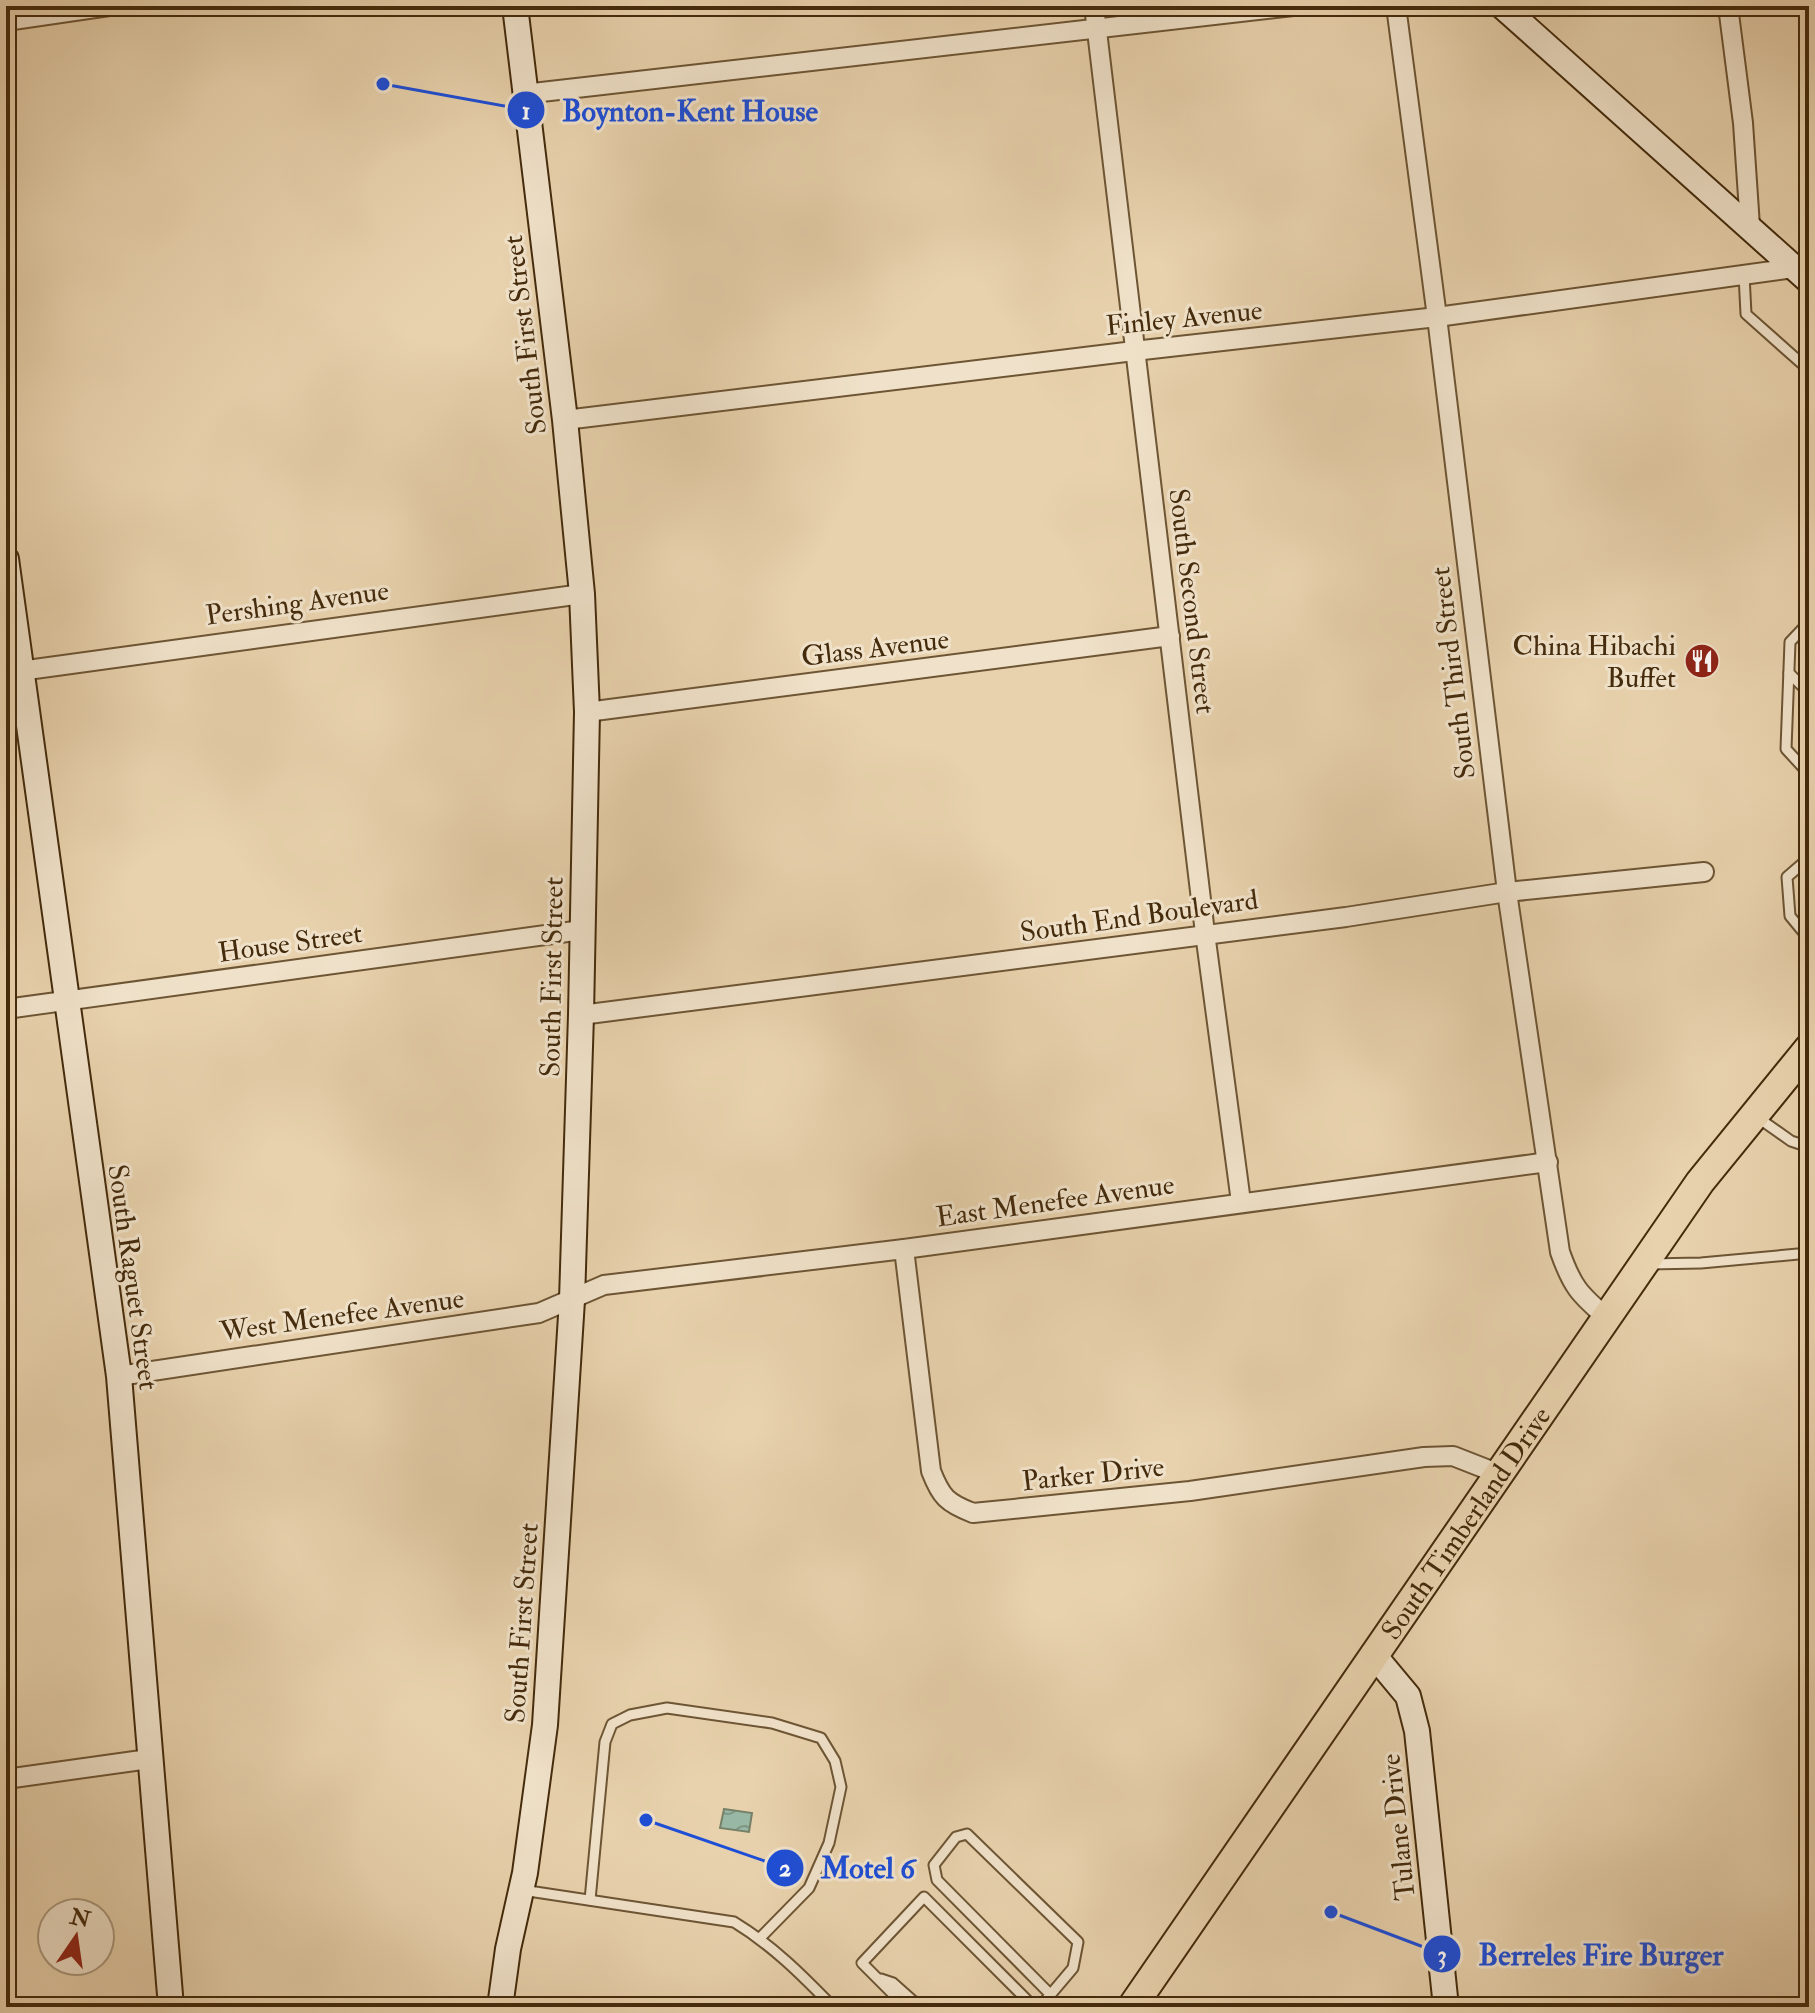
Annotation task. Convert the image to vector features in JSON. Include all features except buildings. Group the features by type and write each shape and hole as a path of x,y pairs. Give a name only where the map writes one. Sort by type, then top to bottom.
{"main road":[{"name":"South Timberland Drive","path":"1132,2007 1642,1264 1700,1182 1809,1048"}],"street":[{"path":"6,21 109,6"},
{"name":"South First Street","path":"500,2007 508,1949 522,1890 545,1725 572,1300 587,712 582,594 565,420 515,6"},
{"name":"South Second Street","path":"1094,6 1205,933 1241,1202"},
{"path":"524,94 1293,6"},
{"name":"South Third Street","path":"1396,6 1507,892 1560,1252 1579,1294 1606,1317"},
{"path":"1502,6 1804,271"},
{"path":"1728,6 1743,123 1750,226"},
{"name":"Finley Avenue","path":"565,420 1437,317 1744,275 1804,271"},
{"name":"South Raguet Street","path":"6,562 119,1376 171,2007"},
{"name":"Pershing Avenue","path":"20,671 582,594"},
{"name":"Glass Avenue","path":"587,712 1170,636"},
{"name":"South End Boulevard","path":"581,1015 1346,917 1507,892 1704,872"},
{"name":"House Street","path":"6,1009 582,930"},
{"name":"East Menefee Avenue","path":"572,1300 604,1285 904,1249 1548,1162"},
{"name":"Parker Drive","path":"904,1249 931,1471 939,1493 955,1506 973,1513 1190,1491 1424,1457 1453,1456 1499,1474"},
{"name":"West Menefee Avenue","path":"119,1376 539,1313 572,1300"},
{"name":"Tulane Drive","path":"1373,1654 1408,1696 1417,1731 1446,2007"},
{"path":"6,1779 149,1759"},
{"name":"South First Street","path":"486,2007 508,1949"}],"lane":[{"path":"1744,275 1746,314 1809,370"},
{"path":"1809,622 1790,642 1786,749 1809,774"},
{"path":"1789,673 1809,693"},
{"path":"1809,858 1787,877 1790,916 1809,939"},
{"path":"1754,1115 1791,1141 1809,1147"},
{"path":"1642,1264 1701,1263 1809,1253"},
{"path":"590,1900 605,1742 612,1724 630,1715 667,1708 772,1723 821,1738 835,1761 841,1787 829,1843 809,1888 760,1938"},
{"path":"906,2007 862,1963 924,1897 1037,2007 1050,1994 1073,1968 1078,1942 967,1834 956,1837 934,1865 937,1880 1050,1994"},
{"path":"522,1890 734,1922 760,1938 833,2007"},
{"path":"878,1979 893,1983 920,2007"}],"water":[{"path":"724,1809 752,1813 749,1832 720,1828"}],"place":[{"name":"Boynton-Kent House","path":"383,84"},
{"name":"China Hibachi Buffet","path":"1702,661"},
{"name":"Motel 6","path":"646,1820"},
{"name":"Berreles Fire Burger","path":"1331,1912"}]}
